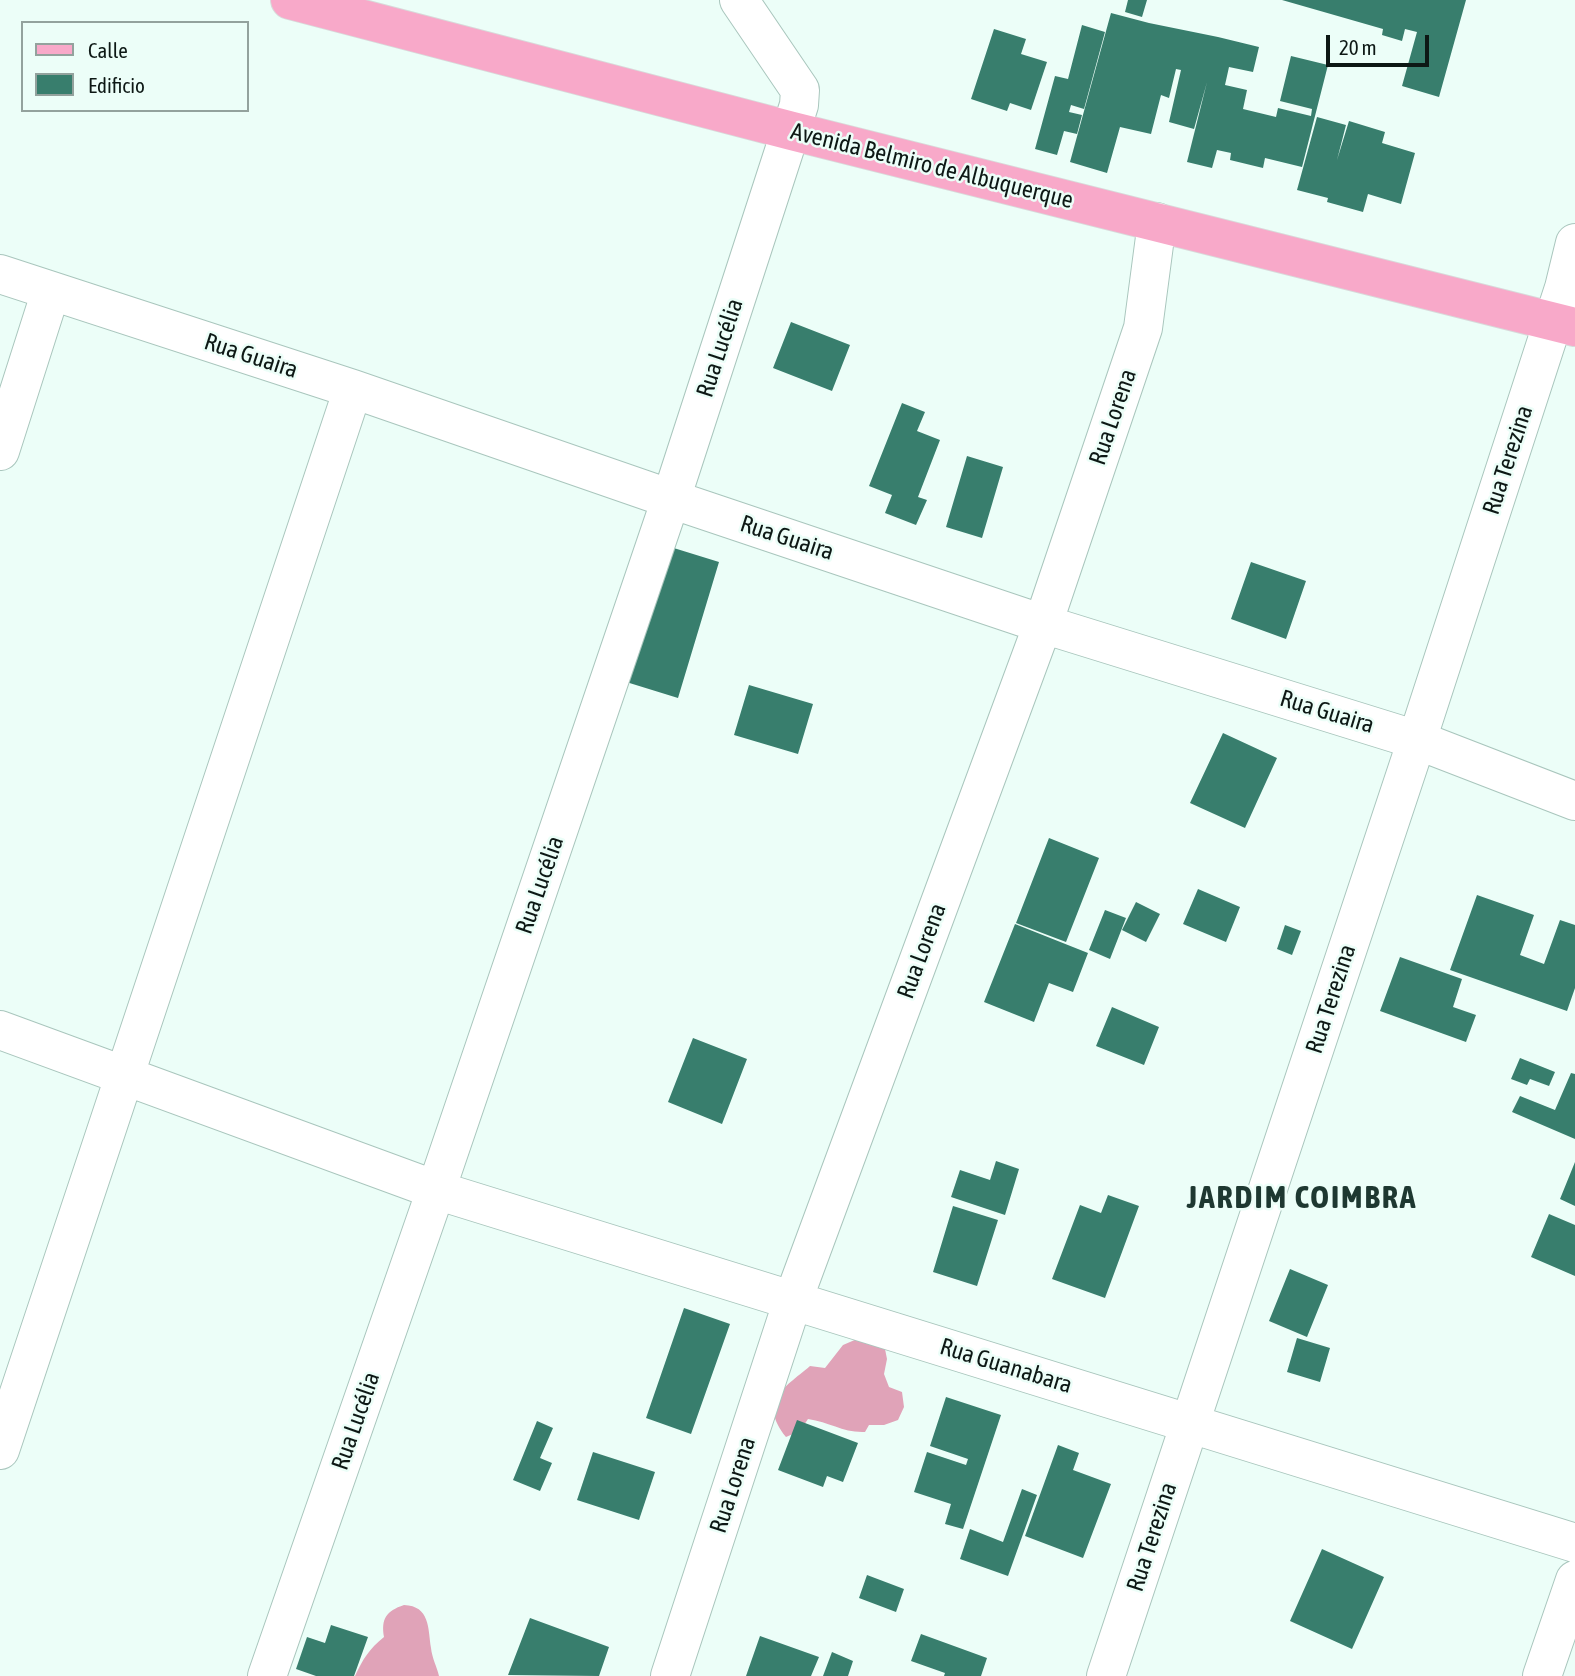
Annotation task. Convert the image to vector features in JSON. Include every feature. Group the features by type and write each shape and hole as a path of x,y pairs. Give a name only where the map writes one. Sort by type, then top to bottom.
{"main road":[{"name":"Avenida Belmiro de Albuquerque","path":"290,0 792,131 1564,323"}],"street":[{"name":"Rua Lucélia","path":"267,1676 671,499 792,131 800,90 739,0"},
{"name":"Rua Lorena","path":"670,1676 793,1300 1043,624 1143,328 1157,222"},
{"name":"Rua Terezina","path":"1106,1676 1417,740 1564,323 1563,288 1575,243"},
{"name":"Rua Guaira","path":"0,274 353,388 671,499 1043,624 1417,740 1575,801"},
{"path":"0,450 51,291"},
{"path":"0,1450 353,388"},
{"name":"Rua Guanabara","path":"0,1030 436,1190 1575,1543"},
{"path":"1542,1676 1575,1580"}],"shaded area":[{"path":"857,1339 884,1344 887,1359 884,1374 889,1387 902,1392 904,1407 898,1420 884,1425 869,1425 865,1432 850,1431 808,1419 800,1431 786,1437 774,1414 777,1397 810,1366 825,1368 843,1345"},
{"path":"404,1605 419,1609 426,1619 439,1676 355,1676 367,1655 384,1637 383,1625 386,1616"}],"building":[{"path":"1128,0 1147,0 1142,17 1125,12"},
{"path":"1282,0 1466,0 1439,97 1402,86 1417,32 1405,29 1402,41 1382,35 1383,29"},
{"path":"1111,13 1259,47 1253,72 1229,67 1225,85 1247,90 1243,109 1276,117 1278,108 1311,116 1312,109 1280,101 1291,56 1328,65 1302,167 1265,158 1263,168 1230,160 1231,153 1217,150 1212,168 1187,162 1207,82 1194,129 1169,122 1181,70 1176,69 1169,98 1161,95 1151,134 1120,127 1107,173 1070,162"},
{"path":"1082,25 1105,32 1084,109 1071,105 1069,112 1082,115 1077,134 1064,131 1057,155 1035,149 1055,76 1068,79"},
{"path":"994,29 1026,39 1021,54 1047,62 1031,110 1010,103 1007,111 971,99"},
{"path":"1317,117 1346,125 1337,160 1349,121 1385,132 1382,143 1415,153 1401,204 1368,194 1363,212 1327,202 1328,198 1297,190"},
{"path":"791,322 850,345 832,391 773,368"},
{"path":"902,403 925,412 917,431 940,440 918,497 927,500 916,525 885,513 892,495 869,486"},
{"path":"967,456 1003,467 982,538 946,527"},
{"path":"664,545 719,562 678,698 623,681"},
{"path":"1251,562 1306,581 1286,639 1231,619"},
{"path":"749,685 813,704 798,754 734,735"},
{"path":"1223,733 1277,758 1245,828 1190,803"},
{"path":"1049,838 1099,858 1066,942 1016,923"},
{"path":"1198,889 1240,907 1226,942 1183,924"},
{"path":"1477,895 1534,915 1520,955 1544,964 1560,920 1575,925 1575,988 1567,1011 1450,970"},
{"path":"1136,902 1160,914 1146,942 1122,930"},
{"path":"1105,910 1126,918 1110,959 1089,950"},
{"path":"1015,924 1088,953 1073,992 1049,983 1034,1022 984,1002"},
{"path":"1285,925 1301,931 1292,955 1277,949"},
{"path":"1400,957 1462,979 1453,1007 1476,1015 1466,1042 1380,1011"},
{"path":"1112,1007 1159,1027 1144,1065 1096,1046"},
{"path":"693,1038 747,1059 722,1124 668,1102"},
{"path":"1520,1058 1555,1072 1549,1086 1530,1079 1527,1085 1511,1079"},
{"path":"1571,1073 1575,1074 1575,1139 1512,1112 1520,1096 1555,1110"},
{"path":"996,1161 1019,1169 1005,1215 951,1197 960,1170 990,1180"},
{"path":"1575,1162 1575,1206 1560,1199"},
{"path":"1108,1195 1139,1206 1105,1298 1052,1279 1080,1205 1101,1213"},
{"path":"953,1206 998,1220 977,1286 933,1272"},
{"path":"1549,1214 1575,1225 1575,1276 1531,1257"},
{"path":"1290,1269 1328,1285 1307,1337 1269,1321"},
{"path":"684,1308 730,1324 691,1434 646,1418"},
{"path":"1297,1338 1330,1348 1320,1382 1287,1372"},
{"path":"946,1397 1001,1415 963,1529 945,1524 951,1504 914,1492 927,1452 966,1465 968,1459 930,1446"},
{"path":"797,1420 858,1443 843,1482 827,1476 823,1487 778,1470"},
{"path":"537,1421 553,1428 540,1458 552,1463 540,1491 513,1480"},
{"path":"1058,1445 1079,1453 1073,1470 1111,1484 1083,1558 1025,1536"},
{"path":"593,1452 655,1472 639,1520 577,1500"},
{"path":"1022,1489 1037,1495 1008,1576 960,1559 970,1529 1003,1542"},
{"path":"1322,1549 1384,1577 1352,1649 1290,1621"},
{"path":"867,1575 904,1589 896,1612 859,1598"},
{"path":"530,1618 609,1647 599,1676 508,1675"},
{"path":"331,1625 368,1637 354,1676 316,1676 296,1669 307,1637 325,1643"},
{"path":"921,1634 987,1658 981,1676 944,1676 945,1673 911,1661"},
{"path":"760,1636 819,1657 811,1676 746,1676"},
{"path":"832,1652 853,1661 848,1676 823,1676"}],"district":[{"name":"JARDIM COIMBRA","path":"1302,1198"}]}
